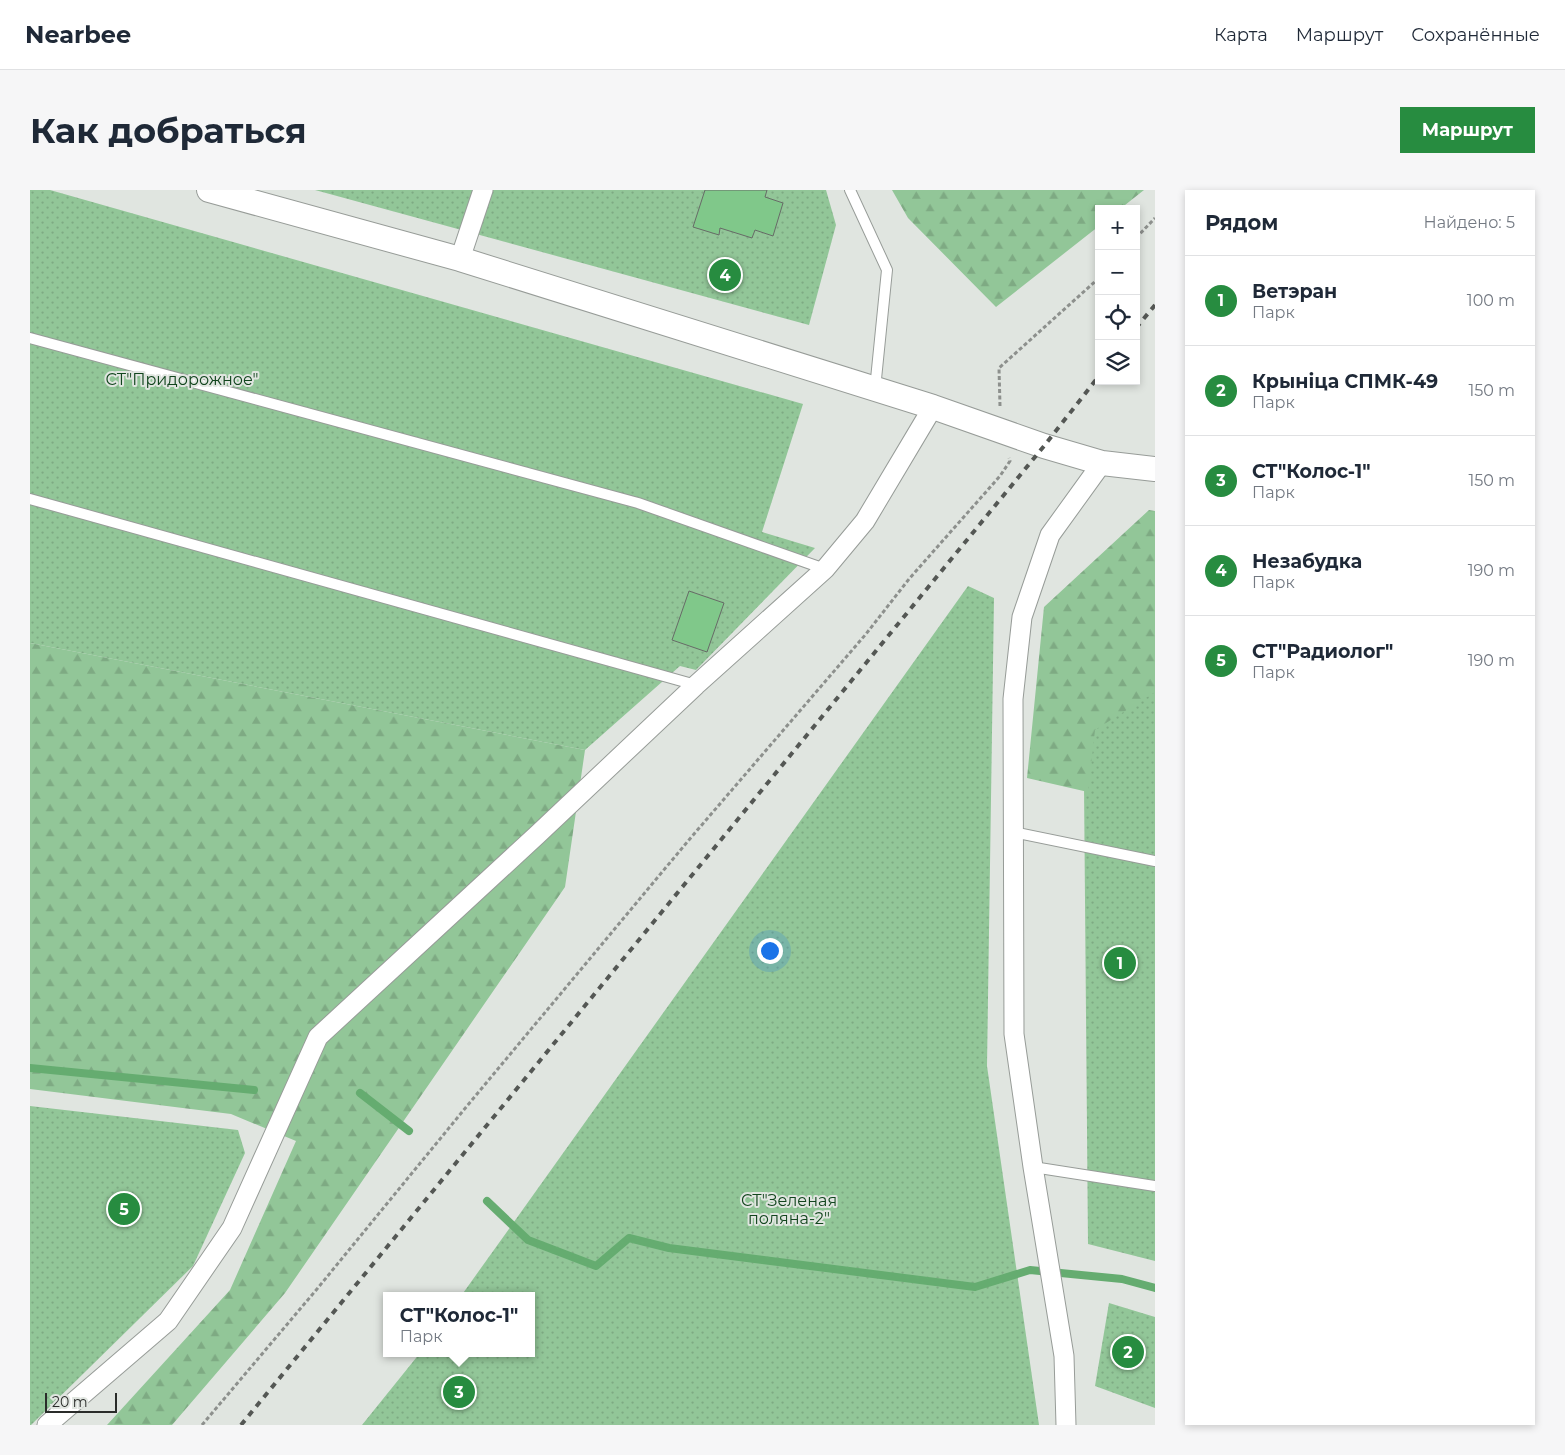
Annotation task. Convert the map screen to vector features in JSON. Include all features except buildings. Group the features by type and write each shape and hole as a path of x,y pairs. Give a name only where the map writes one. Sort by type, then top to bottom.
{"street":[{"path":"209,190 460,259 876,388 1044,446 1102,462 1155,469"},
{"path":"460,259 483,190"},
{"path":"47,1425 168,1321 232,1228 318,1037 696,685 825,569 864,521 933,407"},
{"path":"1066,1425 1064,1356 1033,1167 1014,1034 1014,699 1022,617 1050,534 1102,462"}],"lane":[{"path":"850,190 887,270 876,388"},
{"path":"30,338 638,503 825,569"},
{"path":"30,499 696,685"},
{"path":"1014,832 1155,861"},
{"path":"1033,1167 1155,1186"}],"path":[{"path":"1140,234 1155,218"},
{"path":"202,1425 682,848 866,634 909,578 1000,476 1010,461 1001,430 999,368 1095,282"}],"green space":[{"name":"СТ\"Придорожное\"","path":"30,190 50,190 803,404 762,532 815,548 696,670 680,666 585,750 30,643"},
{"path":"315,190 826,190 836,225 809,325"},
{"path":"892,190 1144,190 1125,205 1095,205 1095,229 996,307 908,218"},
{"path":"1149,510 1155,511 1155,692 1095,730 1088,792 1027,778 1044,607"},
{"name":"СТ\"Зеленая поляна-2\"","path":"968,586 994,598 987,1066 1039,1425 362,1425 417,1357 535,1357 535,1292 464,1292"},
{"path":"30,643 585,750 565,887 285,1293 172,1425 107,1425 230,1290 296,1141 231,1114 30,1089"},
{"path":"1083,670 1155,682 1155,1261 1088,1244"},
{"path":"30,1106 238,1130 245,1153 193,1266 31,1425 30,1425"},
{"path":"1109,1303 1155,1317 1155,1408 1095,1386"}],"waterway":[{"path":"30,1068 254,1090"},
{"path":"360,1093 409,1131"},
{"path":"487,1201 528,1240 596,1266 629,1238 669,1248 975,1287 1030,1270 1122,1279 1155,1288"}],"railway":[{"path":"1140,323 1155,305"},
{"path":"241,1425 1044,446 1095,381"}],"place":[{"name":"Незабудка","path":"725,275"},
{"name":"Ветэран","path":"1120,963"},
{"name":"СТ\"Радиолог\"","path":"124,1209"},
{"name":"Крыніца СПМК-49","path":"1128,1352"},
{"name":"СТ\"Колос-1\"","path":"459,1392"}]}
